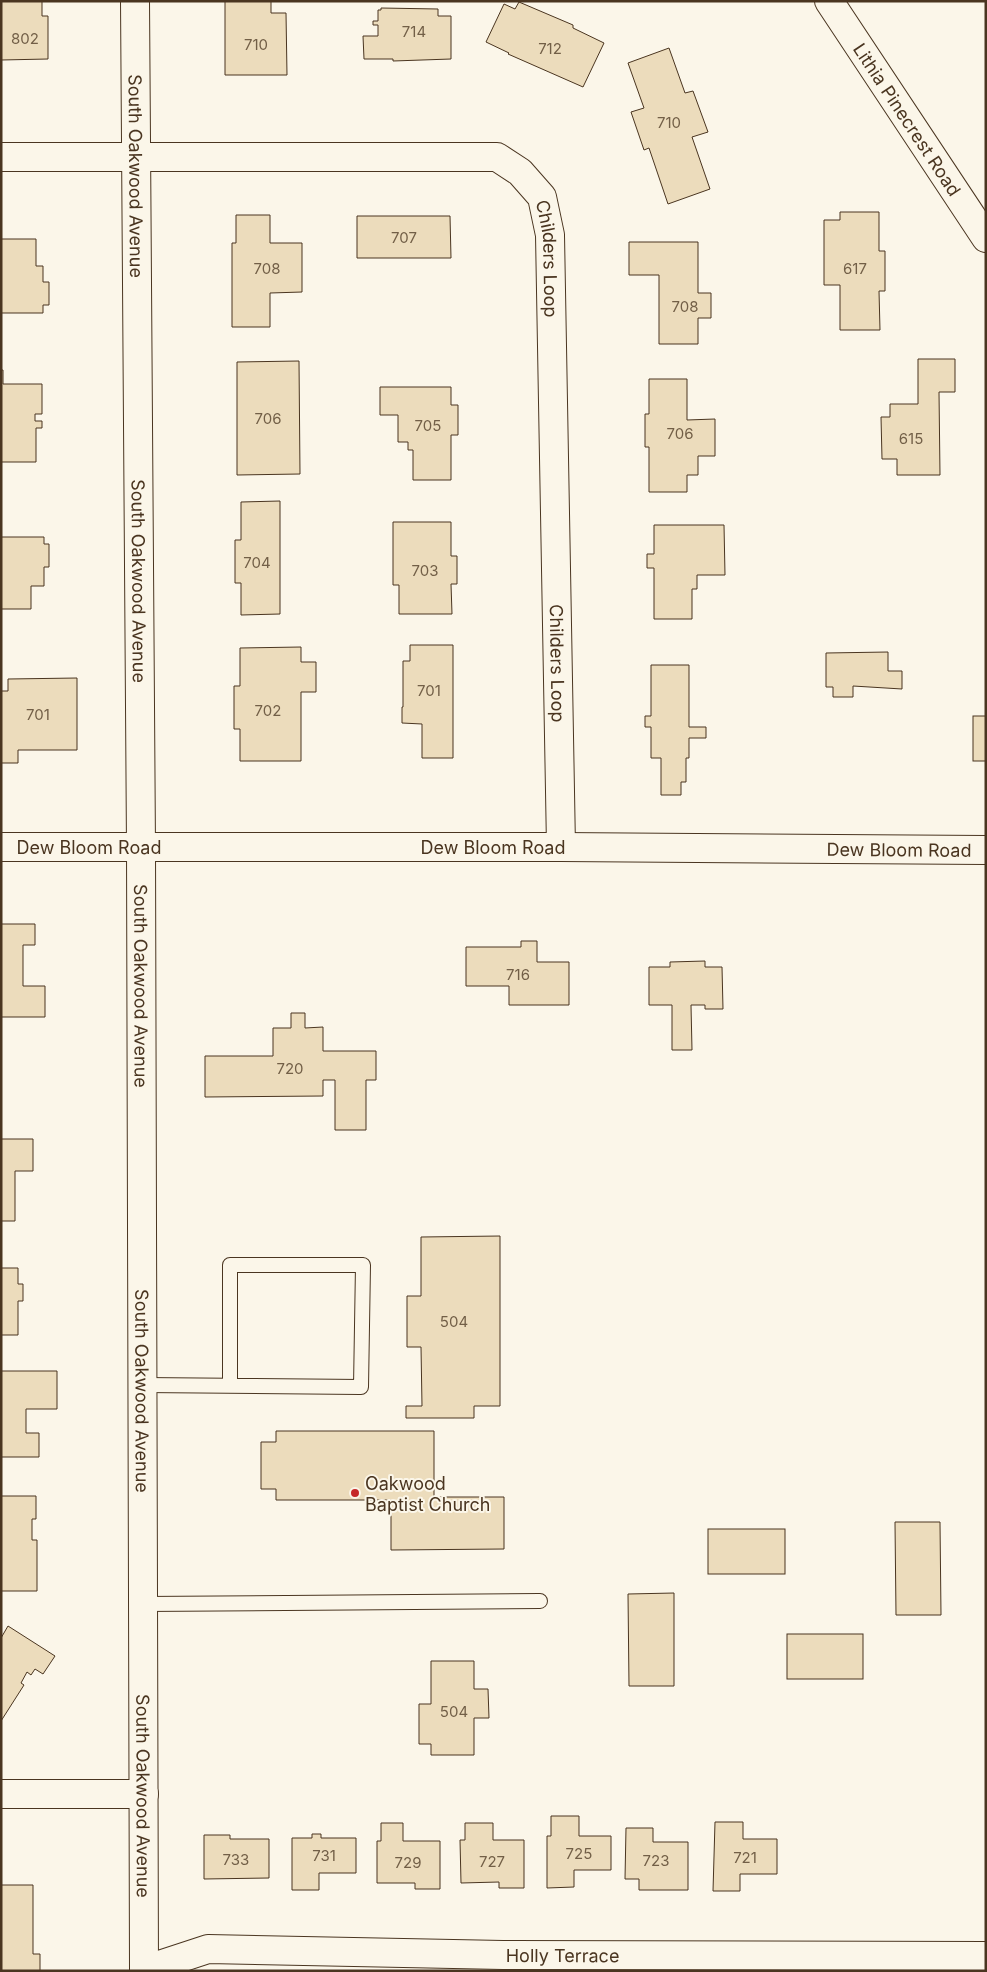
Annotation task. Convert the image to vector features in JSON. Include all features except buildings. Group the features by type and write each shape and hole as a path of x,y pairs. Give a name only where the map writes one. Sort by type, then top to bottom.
{"street":[{"name":"South Oakwood Avenue","path":"135,1 141,847 144,1971"},
{"name":"Lithia Pinecrest Road","path":"829,1 986,238"},
{"name":"Childers Loop","path":"1,156 497,157 520,172 542,197 550,235 561,847"},
{"name":"Dew Bloom Road","path":"1,847 561,847 986,850"},
{"path":"1,1794 144,1794"},
{"name":"Holly Terrace","path":"144,1971 208,1949 503,1963 986,1956"}],"lane":[{"path":"143,1384 361,1387 363,1265 230,1265 230,1385"},
{"path":"144,1604 540,1601"}],"place":[{"name":"Oakwood Baptist Church","path":"355,1493"}]}
